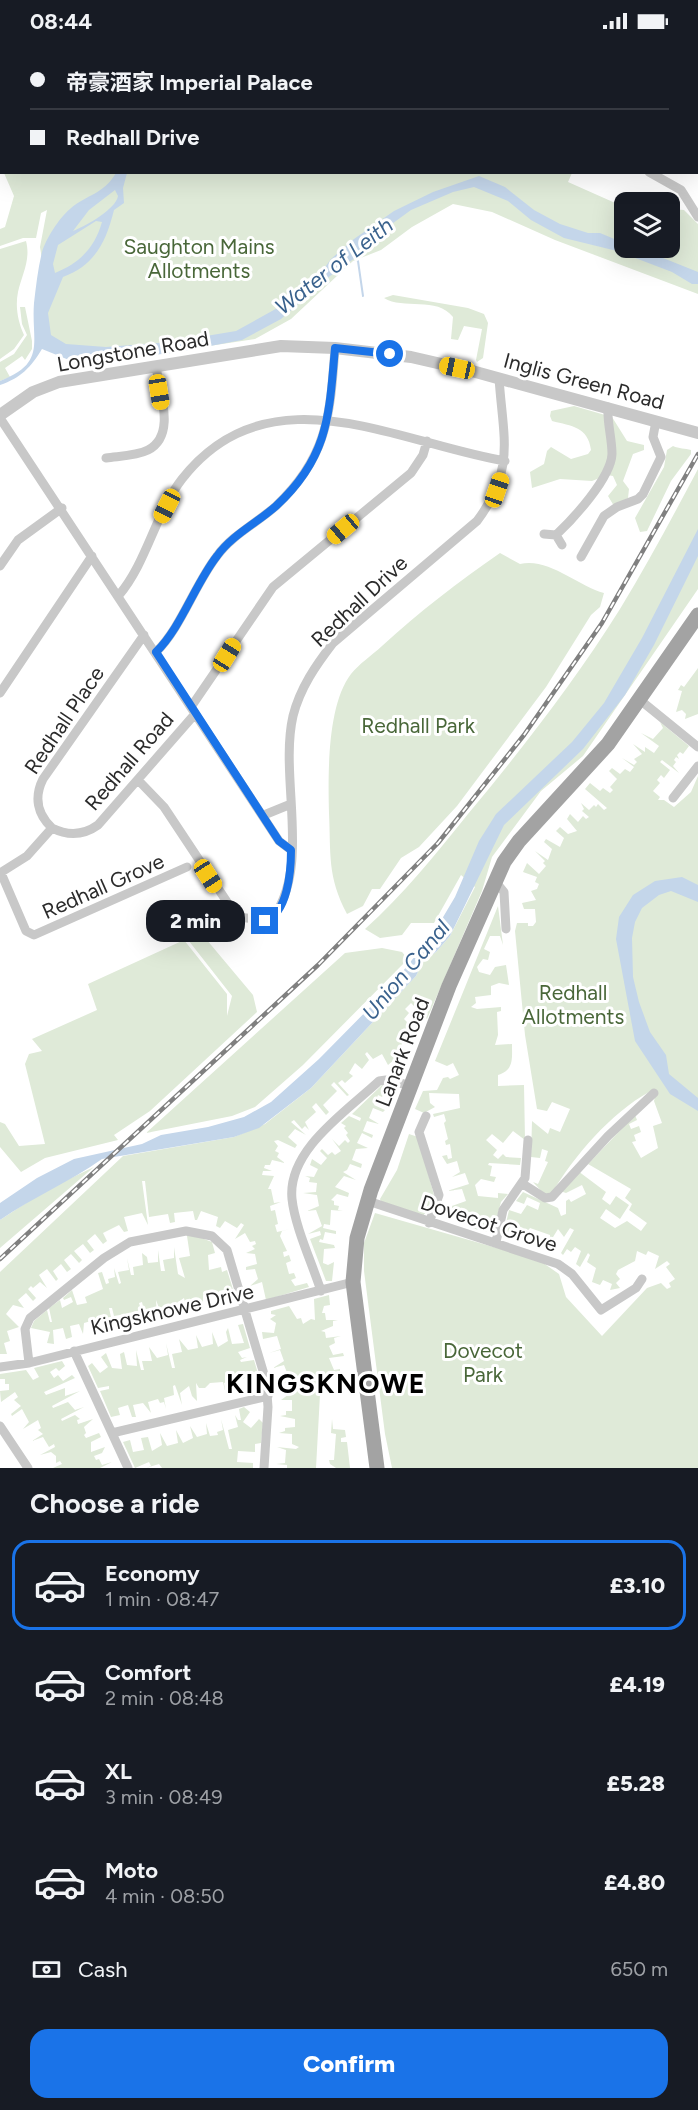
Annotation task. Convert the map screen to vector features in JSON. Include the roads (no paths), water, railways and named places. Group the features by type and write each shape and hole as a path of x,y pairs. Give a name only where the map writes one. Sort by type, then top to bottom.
{"main road":[{"name":"Lanark Road","path":"377,1468 353,1282 357,1238 368,1201 449,986 495,881 519,841 608,744 698,615"}],"street":[{"path":"652,174 681,190 698,217"},
{"name":"Inglis Green Road","path":"281,346 335,348 411,357 500,378 698,434"},
{"name":"Longstone Road","path":"0,416 33,392 59,382 281,346"},
{"path":"156,652 217,555 274,507 299,478 319,448 328,422 335,348"},
{"path":"117,468 111,457 148,450 161,437 165,425 156,366"},
{"name":"Redhall Drive","path":"138,780 164,807 193,863 237,917 265,921 278,912 291,871 290,740 293,716 307,681 333,643 477,521 497,490 505,461 500,378"},
{"path":"544,534 556,535 571,520 604,476 612,457 607,420 608,407"},
{"path":"0,416 279,841 291,850"},
{"path":"119,595 174,490 199,462 231,438 269,423 303,419 381,428 505,461"},
{"path":"581,557 604,516 643,494 661,458 653,437 656,421"},
{"name":"Redhall Road","path":"52,828 72,834 94,828 138,780 193,711 266,594 411,473 423,455 427,441"},
{"path":"0,566 18,540 62,508"},
{"path":"556,535 562,545"},
{"path":"0,693 92,556"},
{"name":"Redhall Place","path":"52,828 38,805 38,792 43,779 144,635"},
{"path":"640,700 698,747"},
{"path":"674,798 683,790 698,766"},
{"path":"264,815 291,804"},
{"path":"1,873 27,856 52,828"},
{"name":"Redhall Grove","path":"1,873 26,931 34,935 193,863"},
{"path":"495,881 504,892 506,929"},
{"path":"321,1291 293,1204 292,1187 297,1165 310,1145 379,1082 386,1080 412,1086"},
{"path":"523,1184 545,1198 552,1197 608,1136 654,1093"},
{"path":"426,1116 416,1131 439,1195 429,1222"},
{"path":"496,1242 506,1205 523,1184 528,1140"},
{"name":"Dovecot Grove","path":"368,1201 558,1264 572,1274 599,1310 636,1288 642,1279"},
{"path":"29,1363 25,1329 30,1318 114,1251 149,1236 192,1230 217,1239 227,1250 268,1396 264,1468"},
{"name":"Kingsknowe Drive","path":"0,1367 29,1363 245,1311 353,1282"},
{"path":"74,1351 128,1468"},
{"path":"112,1433 268,1396"},
{"path":"0,1426 28,1468"}],"water":[{"name":"Water of Leith","path":"115,174 127,174 123,188 124,203 114,210 98,251 83,266 63,277 48,313 51,335 66,344 106,347 170,342 236,331 281,306 320,274 331,259 354,239 394,211 433,192 479,176 505,187 534,210 560,224 588,233 600,233 614,239 614,250 564,238 531,220 508,201 474,187 453,192 411,210 367,242 359,255 330,276 281,319 242,340 173,353 90,361 69,360 42,349 25,371 0,385 0,381 25,367 34,350 34,303 38,271 42,252 50,235 70,209 100,190","holes":["115,190 118,196 116,201 92,221 73,231 89,210","96,221 102,222 91,246 79,259 55,273 53,264 58,245"]},
{"path":"635,258 663,258 698,272 698,284 692,284 672,272"},
{"name":"Union Canal","path":"698,529 698,556 654,645 625,695 583,749 504,825 450,936 436,952 423,961 416,976 311,1088 259,1128 234,1137 102,1159 0,1220 0,1203 37,1178 74,1159 142,1144 161,1135 208,1127 244,1117 271,1102 319,1059 390,987 433,934 455,897 479,841 496,814 572,742 604,703 642,638"},
{"path":"682,877 698,885 698,902 671,891 659,895 642,908 635,922 632,938 633,977 650,1032 666,1055 669,1074 698,1098 698,1111 670,1094 635,1041 616,939 619,917 633,895 655,881"}],"waterway":[{"name":"Water of Leith","path":"353,256 358,261 363,296"}],"railway":[{"path":"0,1259 318,965 438,843 524,735 602,623 698,454"}],"district":[{"name":"KINGSKNOWE","path":"326,1383"}],"park label":[{"name":"Saughton Mains Allotments","path":"199,258"},
{"name":"Redhall Park","path":"418,725"},
{"name":"Redhall Allotments","path":"573,1004"},
{"name":"Dovecot Park","path":"483,1362"}]}
